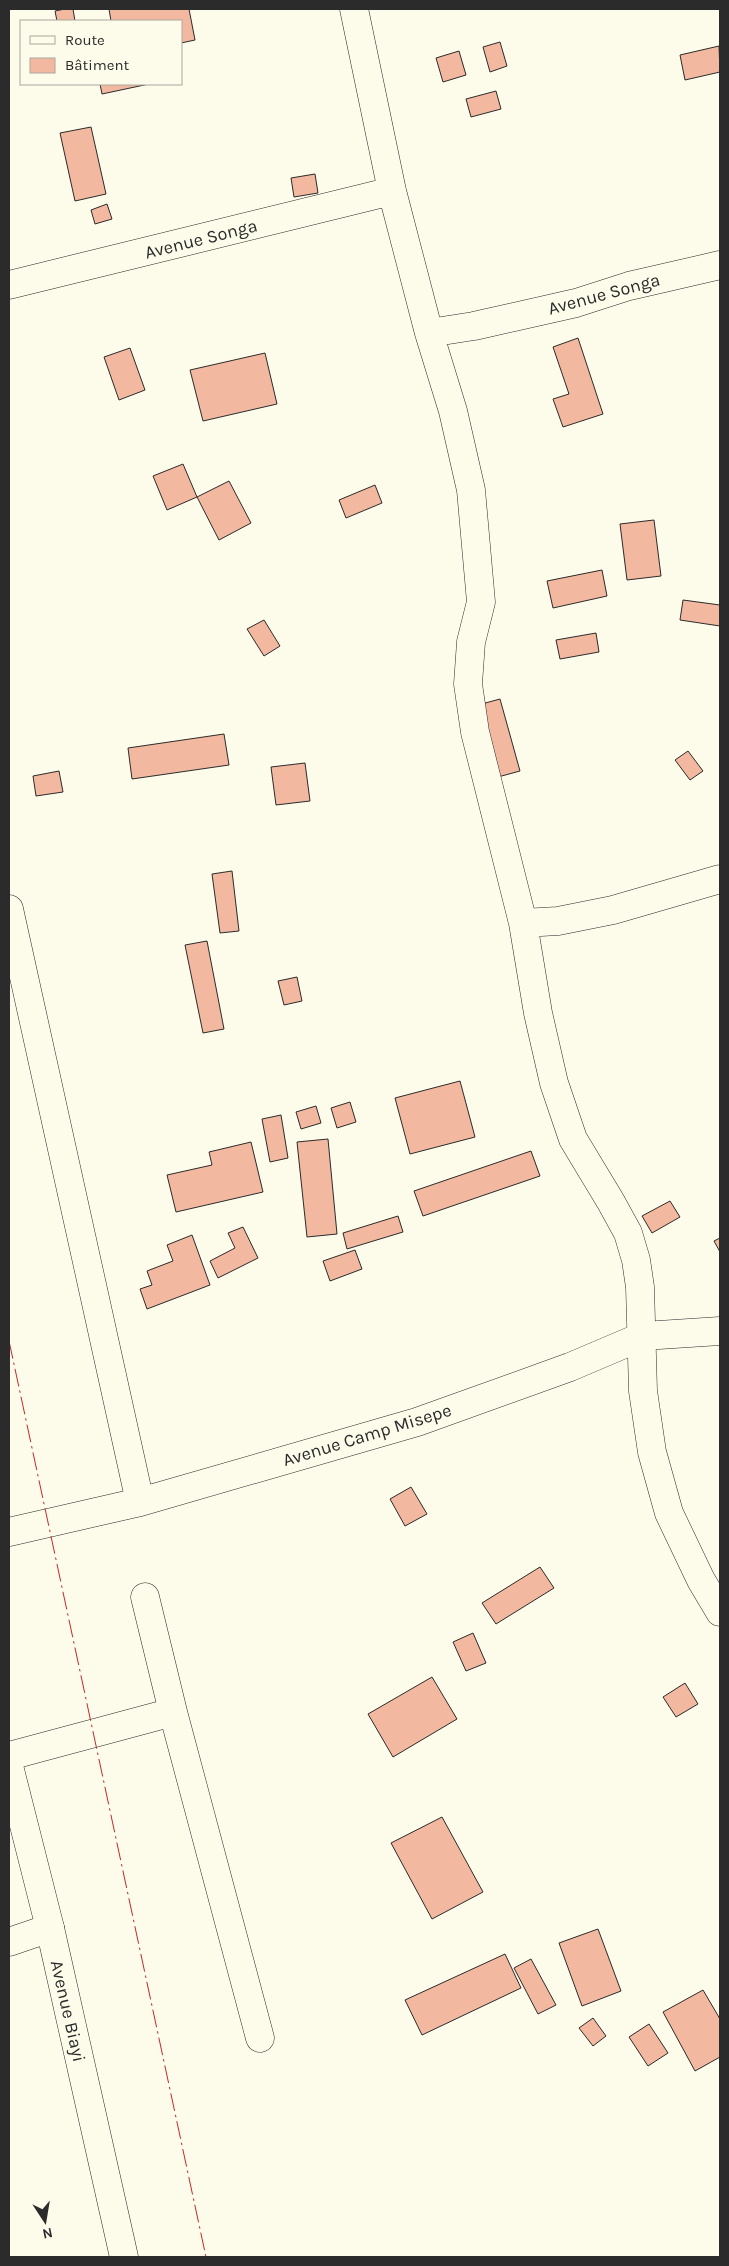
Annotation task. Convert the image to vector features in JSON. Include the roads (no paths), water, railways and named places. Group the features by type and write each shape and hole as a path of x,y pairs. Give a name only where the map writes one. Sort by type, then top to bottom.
{"street":[{"path":"354,9 392,191 429,333 461,444 471,490 482,602 471,642 468,684 475,732 523,923 538,1013 556,1092 573,1139 628,1233 636,1260 640,1288 643,1336 643,1391 648,1429 669,1513 701,1580 720,1612"},
{"name":"Avenue Songa","path":"9,285 392,191"},
{"name":"Avenue Songa","path":"429,333 474,326 576,303 629,286 720,265"},
{"path":"523,923 558,921 613,910 720,878"},
{"path":"9,909 140,1502"},
{"name":"Avenue Camp Misepe","path":"9,1532 140,1502 416,1422 570,1367 643,1336 720,1331"},
{"path":"145,1598 173,1712 260,2038"},
{"path":"9,1756 173,1712"},
{"name":"Avenue Biayi","path":"9,1766 50,1928 124,2257"},
{"path":"9,1942 50,1928"}]}
